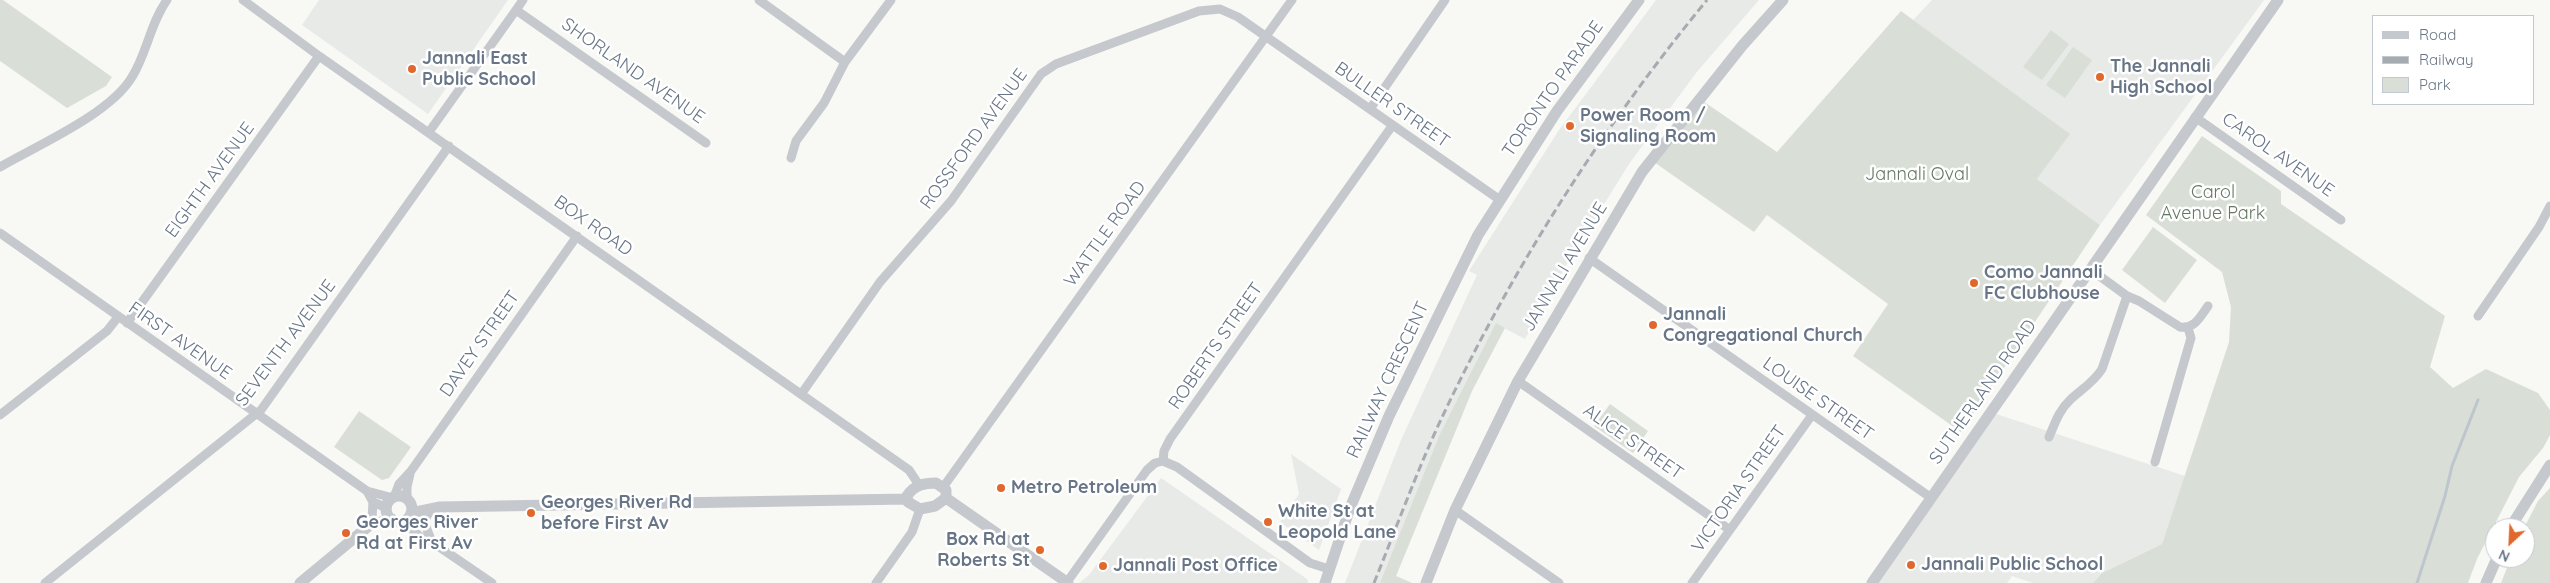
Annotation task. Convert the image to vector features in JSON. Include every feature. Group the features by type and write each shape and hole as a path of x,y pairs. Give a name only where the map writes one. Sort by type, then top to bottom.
{"street":[{"path":"0,167 105,107 121,93 138,66 153,25 167,0"},
{"name":"BOX ROAD","path":"243,0 319,56 802,393 909,470 919,485"},
{"path":"429,132 523,0"},
{"path":"759,0 845,62"},
{"path":"791,158 796,141 824,103 845,62 891,0"},
{"name":"WATTLE ROAD","path":"945,492 1292,0"},
{"path":"1370,109 1445,0"},
{"name":"TORONTO PARADE","path":"1500,200 1587,67 1639,0"},
{"name":"JANNALI AVENUE","path":"1426,583 1455,510 1518,381 1642,172 1742,46 1783,0"},
{"name":"SUTHERLAND ROAD","path":"1872,583 1930,497 2278,0"},
{"name":"ROSSFORD AVENUE","path":"802,393 880,282 951,201 1041,74 1056,64 1209,9 1229,12 1266,36"},
{"name":"SHORLAND AVENUE","path":"516,10 706,143"},
{"name":"BULLER STREET","path":"1266,36 1500,200"},
{"name":"EIGHTH AVENUE","path":"127,323 319,56"},
{"name":"CAROL AVENUE","path":"2195,117 2341,220"},
{"name":"ROBERTS STREET","path":"1163,461 1164,451 1170,439 1392,126"},
{"name":"SEVENTH AVENUE","path":"45,583 256,414 448,146"},
{"name":"RAILWAY CRESCENT","path":"1325,583 1354,500 1389,416 1460,269 1500,200"},
{"path":"2478,316 2539,227 2550,206"},
{"name":"FIRST AVENUE","path":"0,232 367,491 394,498"},
{"name":"DAVEY STREET","path":"394,498 399,484 411,471 577,236"},
{"name":"LOUISE STREET","path":"1590,258 1930,497"},
{"path":"2090,269 2127,296 2139,301 2176,325 2188,328 2195,325 2208,306"},
{"path":"2049,437 2059,413 2069,400 2096,379 2102,369 2127,296"},
{"path":"0,415 107,331 118,317"},
{"path":"2155,462 2191,338 2188,328"},
{"name":"ALICE STREET","path":"1518,381 1730,530"},
{"name":"VICTORIA STREET","path":"1692,583 1812,415"},
{"path":"945,492 935,506 920,509 911,506 907,499 909,493 919,485 936,483 945,492 1067,583 1147,470 1155,463 1163,461 1177,467 1310,563 1329,569"},
{"path":"2516,518 2550,465"},
{"name":"DAVEY STREET","path":"410,505 406,487 411,471"},
{"name":"FIRST AVENUE","path":"367,491 373,502"},
{"path":"392,515 394,498 402,496 410,505"},
{"path":"300,583 371,522 392,515 410,505 431,503 440,507 907,499"},
{"path":"371,522 373,502 423,539 432,542 492,583"},
{"path":"432,542 424,522 428,514 440,507"},
{"path":"876,583 912,532 920,509"},
{"path":"1455,510 1559,583"},
{"path":"2486,583 2493,568"}],"shaded area":[{"name":"Jannali East Public School","path":"319,0 508,0 428,114 302,25"},
{"path":"1656,0 1759,0 1696,73 1629,164 1565,267 1525,339 1504,328 1472,391 1396,576 1412,583 1345,583 1401,440 1477,275 1469,271 1559,130"},
{"name":"The Jannali High School","path":"1932,0 2264,0 2100,225 2037,179 2069,134 1913,20"},
{"path":"1990,412 2185,476 2162,544 2102,573 2093,583 2033,583 2012,576 2007,583 1872,583"},
{"path":"1291,454 1341,489 1319,550 1280,522 1299,494"},
{"path":"1161,478 1307,579 1308,583 1079,583 1089,575"}],"green space":[{"path":"0,0 3,0 112,77 106,86 67,108 0,61"},
{"name":"Jannali Oval","path":"1901,11 2070,134 2037,179 2100,225 1961,432 1853,356 1888,304 1767,215 1754,232 1651,160 1700,99 1777,152"},
{"path":"2051,30 2069,44 2042,80 2023,67"},
{"path":"2073,47 2092,60 2065,98 2046,85"},
{"name":"Carol Avenue Park","path":"2202,136 2281,191 2281,204 2445,316 2430,367 2453,388 2486,369 2538,393 2550,410 2550,435 2543,448 2519,477 2498,518 2485,518 2485,543 2468,583 2093,583 2102,573 2162,544 2229,342 2231,307 2222,272 2146,215"},
{"path":"2153,227 2197,260 2165,303 2122,270"},
{"path":"1496,323 1505,328 1472,391 1396,576 1412,583 1380,583 1440,434"},
{"path":"1610,404 1648,431 1633,453 1594,426"},
{"path":"359,411 411,447 389,478 382,480 334,447"},
{"path":"2550,488 2550,583 2501,583 2507,568 2535,568 2535,518 2529,518 2538,501"}],"waterway":[{"path":"2417,583 2445,496 2452,466 2478,400"}],"railway":[{"path":"1374,583 1437,428 1494,315 1525,260 1593,152 1668,49 1707,0"}],"place":[{"name":"Jannali East Public School","path":"412,69"},
{"name":"The Jannali High School","path":"2100,77"},
{"name":"Power Room / Signaling Room","path":"1570,126"},
{"name":"Como Jannali FC Clubhouse","path":"1974,283"},
{"name":"Jannali Congregational Church","path":"1653,325"},
{"name":"Metro Petroleum","path":"1001,488"},
{"name":"Georges River Rd before First Av","path":"531,513"},
{"name":"White St at Leopold Lane","path":"1268,522"},
{"name":"Georges River Rd at First Av","path":"346,533"},
{"name":"Box Rd at Roberts St","path":"1040,550"},
{"name":"Jannali Public School","path":"1911,565"},
{"name":"Jannali Post Office","path":"1103,566"}]}
